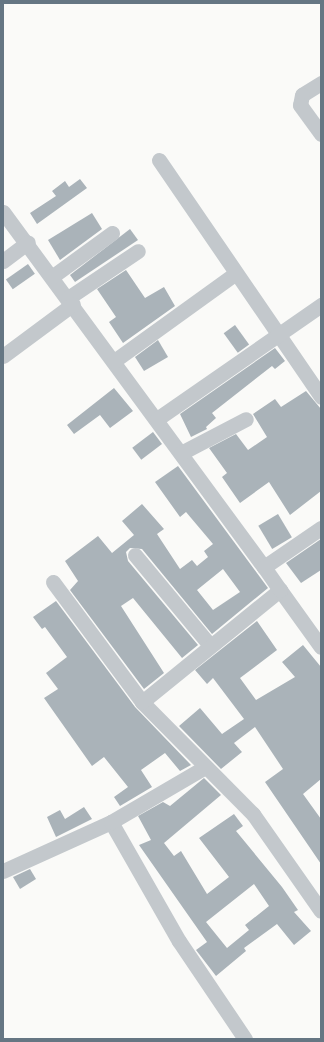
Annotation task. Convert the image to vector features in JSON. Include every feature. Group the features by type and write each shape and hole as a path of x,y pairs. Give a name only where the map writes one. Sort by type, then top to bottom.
{"street":[{"path":"321,83 302,95 300,105 321,134"},
{"path":"159,160 321,397"},
{"path":"3,212 28,242 53,276 321,648"},
{"path":"53,276 112,233"},
{"path":"3,262 28,242"},
{"path":"3,356 70,301 138,251"},
{"path":"114,361 236,273"},
{"path":"157,419 277,333 321,305"},
{"path":"181,453 246,419"},
{"path":"264,567 321,528"},
{"path":"135,555 209,644"},
{"path":"53,582 142,702 253,814 321,910"},
{"path":"142,702 209,644 280,590"},
{"path":"3,871 110,822 205,767"},
{"path":"110,822 179,941 245,1039"}],"building":[{"path":"80,179 87,188 37,224 30,213 56,196 52,191 65,181 69,187"},
{"path":"92,213 102,229 60,260 48,240"},
{"path":"130,229 138,240 75,282 70,275"},
{"path":"28,264 35,274 13,289 6,279"},
{"path":"126,270 145,298 164,287 175,306 123,343 109,322 116,317 97,289"},
{"path":"235,325 249,344 238,353 224,333"},
{"path":"158,340 168,357 144,371 135,357"},
{"path":"275,348 285,361 275,369 272,366 212,413 216,418 206,427 207,429 191,437 180,414"},
{"path":"114,388 133,411 110,428 100,415 74,434 67,425"},
{"path":"306,391 321,409 321,491 290,515 269,482 240,503 222,477 227,473 209,448 236,434 248,450 267,437 253,414 275,399 281,407"},
{"path":"153,432 162,444 141,460 132,448"},
{"path":"178,466 268,588 212,634 142,549 130,548 126,552 128,561 198,645 182,658 133,598 121,606 164,673 144,689 70,590 78,581 65,561 98,536 112,553 134,535 122,521 142,504 164,529 157,534 180,569 192,560 197,566 208,557 204,551 213,544 186,512 180,517 155,482","holes":["223,569 240,592 213,610 197,590"]},
{"path":"278,514 292,537 272,549 258,526"},
{"path":"321,539 321,570 301,583 286,563"},
{"path":"56,601 135,707 191,765 180,771 165,753 141,770 152,787 120,806 114,797 128,787 104,757 92,766 44,698 58,689 46,673 67,657 45,627 42,629 33,617"},
{"path":"257,621 277,650 240,678 256,700 295,677 282,662 303,645 321,667 321,779 303,794 321,819 321,864 265,782 283,769 255,727 234,743 242,752 221,769 179,726 200,708 222,734 244,719 213,678 207,684 195,670"},
{"path":"204,778 221,795 164,843 174,856 181,851 207,894 229,877 199,838 234,814 243,826 236,831 282,887 298,910 294,912 311,931 294,945 277,924 244,948 246,951 216,976 196,950 207,942 139,845 151,840 138,816 163,802 170,806","holes":["254,884 269,906 245,925 249,930 227,948 206,922"]},
{"path":"84,807 92,819 56,837 47,817 60,810 65,819"},
{"path":"30,869 36,879 20,889 13,877"}]}
